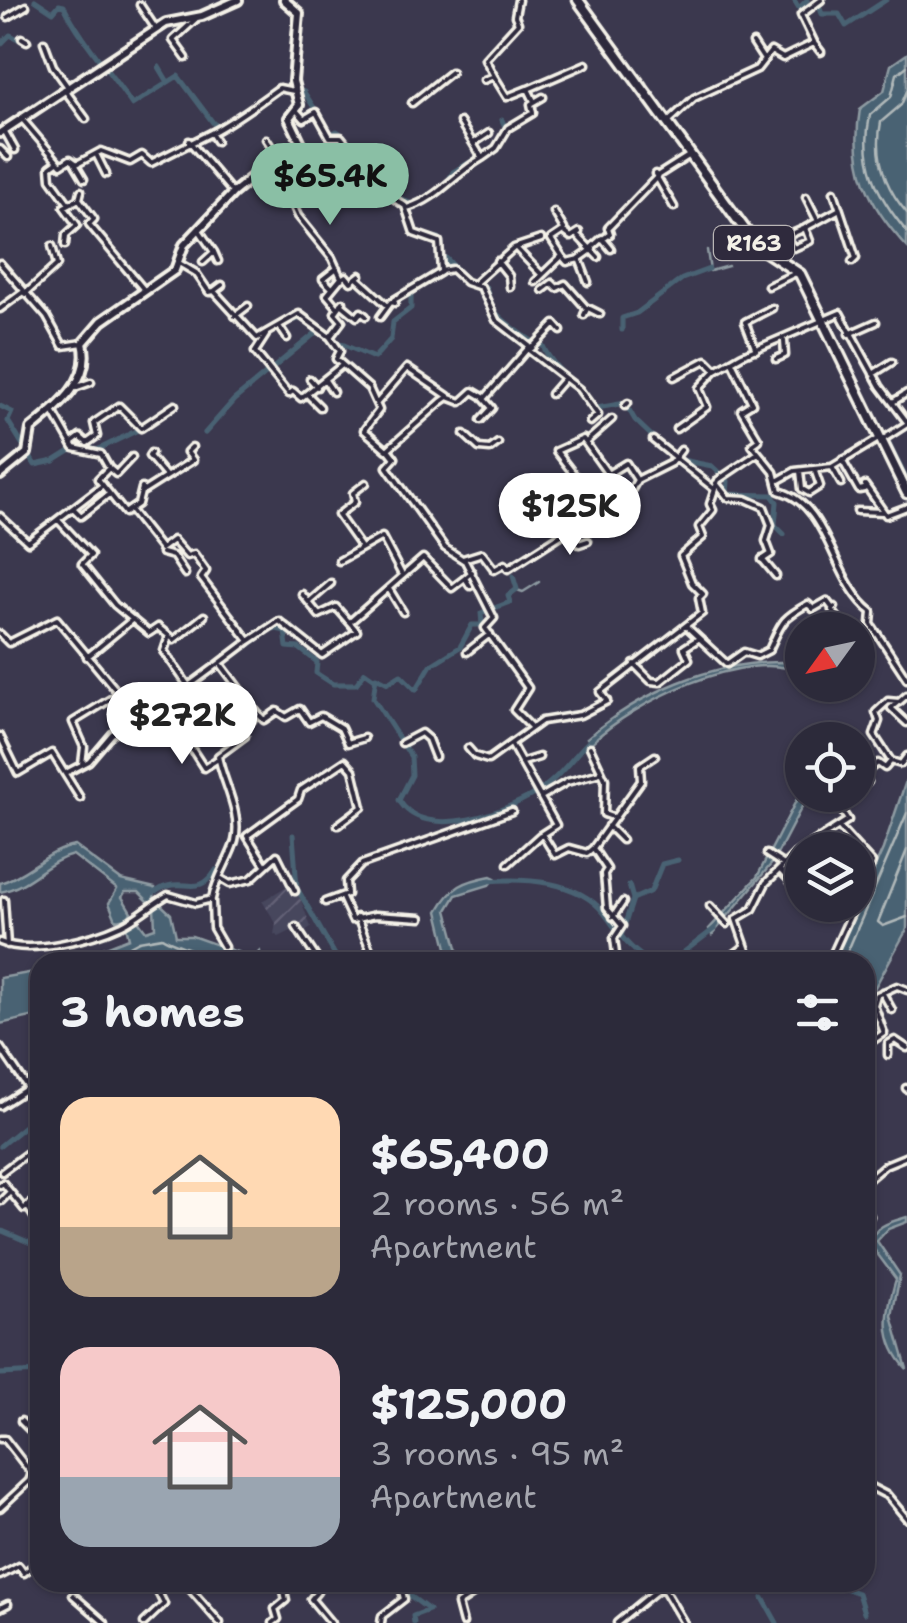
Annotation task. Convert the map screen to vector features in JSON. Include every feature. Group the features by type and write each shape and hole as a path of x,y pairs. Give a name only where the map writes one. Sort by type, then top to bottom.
{"main road":[{"path":"2,131 156,30 178,18 199,16 215,6 238,0"},
{"path":"0,474 27,454 31,429 54,413 84,370 82,343 102,321 141,298 144,291 179,264 184,246 233,193 255,175 281,168 302,147 289,120 297,111 294,88 299,13 284,0"},
{"name":"R163","path":"578,0 762,250 798,272 907,493"}],"street":[{"path":"8,17 24,6 16,0"},
{"path":"518,0 514,16 518,23 483,56 507,98 586,64"},
{"path":"818,2 801,15 820,52"},
{"path":"140,5 156,30"},
{"path":"186,58 174,40 199,16"},
{"path":"44,42 54,68 86,119"},
{"path":"666,124 685,110 683,105 724,88 764,60 770,51 783,58 814,42"},
{"path":"754,44 764,60"},
{"path":"412,103 451,72"},
{"path":"484,80 494,76"},
{"path":"76,164 96,154 118,154 130,162 141,155 149,163 211,133 280,88 294,88"},
{"path":"406,208 428,200 454,174 496,148 508,128 533,113 534,102 528,90"},
{"path":"534,102 543,98"},
{"path":"297,111 306,120 316,112 330,137 341,136 383,191 406,208 414,234 439,242 444,270"},
{"path":"22,119 58,162 70,160 84,179"},
{"path":"460,122 482,158"},
{"path":"2,131 15,150"},
{"path":"211,133 216,141"},
{"path":"474,143 489,133"},
{"path":"266,139 301,221 336,268 340,280"},
{"path":"188,142 233,193"},
{"path":"0,148 8,157"},
{"path":"96,154 106,174"},
{"path":"552,240 567,262 580,260 610,234 608,228 656,176 690,155"},
{"path":"58,162 49,168 54,190 69,204"},
{"path":"656,176 674,207"},
{"path":"65,245 66,235 77,226 64,207 79,199 81,191"},
{"path":"834,192 856,258 852,262"},
{"path":"806,197 818,221"},
{"path":"79,199 94,218 89,224 144,291"},
{"path":"762,250 838,210"},
{"path":"554,212 564,231 572,236 577,233 598,257"},
{"path":"785,237 794,248 810,241 805,228"},
{"path":"199,230 218,261"},
{"path":"544,246 564,231"},
{"path":"474,284 515,247 541,239"},
{"path":"603,239 610,249"},
{"path":"0,309 57,265 52,246"},
{"path":"515,247 541,274"},
{"path":"202,262 214,252"},
{"path":"535,282 562,256"},
{"path":"580,260 588,282"},
{"path":"498,261 509,276 510,287"},
{"path":"0,263 63,346 82,343"},
{"path":"179,264 196,273 210,292 222,285"},
{"path":"332,288 323,279 336,268"},
{"path":"444,270 484,290 496,320 514,330 609,422 586,442"},
{"path":"380,317 388,306 444,270"},
{"path":"768,286 798,272"},
{"path":"366,316 361,312 357,317 327,295 340,280 358,277 388,306"},
{"path":"543,290 552,283 557,288 565,284 586,312 590,306 600,314"},
{"path":"214,291 256,338 266,336"},
{"path":"330,337 342,321 335,313 341,304"},
{"path":"235,316 246,307 249,316"},
{"path":"756,350 745,322 772,308"},
{"path":"676,429 707,407 699,387 716,370 840,313 872,374 907,423 832,467 800,470 777,481"},
{"path":"344,367 301,398 293,391 289,394 256,354 266,336 299,314 330,337 340,351 336,359 369,388 379,410 364,430 395,458 387,467 448,552 463,559 472,572 492,612 493,620 485,626 528,688 514,710 532,728"},
{"path":"849,334 876,322"},
{"path":"484,399 555,324 561,331"},
{"path":"279,326 288,338"},
{"path":"776,359 785,355 784,340"},
{"path":"674,377 706,360 716,370"},
{"path":"732,362 752,403 741,410 759,440 752,445 777,481 779,491 800,500 815,520 852,593 872,612 871,624 907,679"},
{"path":"872,374 892,362"},
{"path":"377,403 407,368 461,402 474,391 492,408 481,420"},
{"path":"551,394 566,378"},
{"path":"310,379 318,386"},
{"path":"325,380 333,392"},
{"path":"72,385 91,382"},
{"path":"894,402 907,393"},
{"path":"308,394 320,407"},
{"path":"384,394 390,401"},
{"path":"387,450 448,397"},
{"path":"73,446 80,438 87,443 97,436 94,422 120,406 136,428 175,406"},
{"path":"54,413 73,446 100,453 116,474 132,457"},
{"path":"105,415 109,422"},
{"path":"590,422 598,415"},
{"path":"464,434 479,448 490,449 498,443"},
{"path":"589,517 564,486 576,477 556,451 578,438 586,442 608,474 626,463 637,480"},
{"path":"653,440 728,498 746,499 764,508 771,525 766,541 771,554 762,559 776,576"},
{"path":"110,468 98,477 125,513 144,489 193,460 188,452 192,447"},
{"path":"463,559 482,553 495,570 526,560 589,517 630,506 637,480 675,459 681,450"},
{"path":"152,453 149,456 165,475"},
{"path":"468,748 475,756 487,760 549,719 580,715 607,700 600,692 702,613 699,598 703,594 692,583 681,556 703,537 699,527 713,510 714,486 723,475 758,453"},
{"path":"842,460 859,490 866,486 883,512 890,516 907,507"},
{"path":"832,467 841,483"},
{"path":"800,470 802,489 808,493 820,486 814,469"},
{"path":"360,546 338,515 355,502 352,493 366,483"},
{"path":"0,516 28,542 103,485"},
{"path":"144,489 152,496"},
{"path":"73,508 81,516 110,494"},
{"path":"130,511 160,549 173,540 188,556 200,558 206,570 201,578 249,641"},
{"path":"858,511 883,512"},
{"path":"58,520 90,555 82,564 149,634 158,627 175,639 204,616"},
{"path":"570,529 580,544 588,541"},
{"path":"338,561 360,546 384,538 404,579 350,622"},
{"path":"368,542 374,550"},
{"path":"162,553 174,556 185,574"},
{"path":"401,573 422,558 452,588 472,572"},
{"path":"465,578 470,586"},
{"path":"309,602 331,584"},
{"path":"389,589 403,612"},
{"path":"66,774 102,750 112,734 139,718 144,719 279,621 322,655 357,631 336,606 320,615 302,594"},
{"path":"792,612 808,604 813,609 827,601 836,612"},
{"path":"686,626 718,660 729,663 744,652 758,656 769,650 779,623 785,618"},
{"path":"0,634 10,643 57,619 139,718"},
{"path":"87,657 133,619"},
{"path":"467,652 490,634"},
{"path":"169,636 164,651 189,687"},
{"path":"634,664 651,681 660,682 689,659 684,648 698,640"},
{"path":"221,664 264,720 277,711 286,716 300,709 308,722 321,716 338,726 348,743 364,738"},
{"path":"82,764 84,747 73,722 119,694"},
{"path":"906,695 891,707 907,723"},
{"path":"899,702 889,700 876,712 879,721 874,735 890,761 902,764 907,756"},
{"path":"163,704 204,768 245,736 243,729 258,714"},
{"path":"520,717 526,711"},
{"path":"405,742 419,734 427,736 435,757"},
{"path":"0,736 17,772 50,752 80,798"},
{"path":"508,864 556,825 511,744"},
{"path":"590,747 603,772 604,814 614,818"},
{"path":"542,834 556,856 569,848 587,853 641,780 640,766 655,756"},
{"path":"522,762 540,757"},
{"path":"218,759 231,793 236,836 220,866 212,899 213,928 224,947"},
{"path":"220,878 230,884 236,879 240,882 266,868 247,836 298,798 301,790 345,760 352,770 362,807 338,825"},
{"path":"875,764 884,768 890,761"},
{"path":"539,794 603,772"},
{"path":"324,902 347,894 350,874 362,864 512,811"},
{"path":"829,832 848,820 843,812"},
{"path":"607,826 622,840"},
{"path":"819,828 822,832"},
{"path":"840,828 844,832"},
{"path":"592,848 607,868 606,903 622,928 615,936 617,952"},
{"path":"264,863 277,854 296,891"},
{"path":"768,854 785,871"},
{"path":"746,952 736,919 753,910 766,883 785,866"},
{"path":"0,942 21,950 101,932 172,894 200,903 212,899"},
{"path":"342,896 352,920 422,918"},
{"path":"4,900 7,945"},
{"path":"614,917 623,902"},
{"path":"710,906 727,924"},
{"path":"357,917 370,952"},
{"path":"834,952 847,922"},
{"path":"296,927 312,952"},
{"path":"737,952 744,947"},
{"path":"875,1001 877,994 897,986 907,990"},
{"path":"882,992 892,1010"},
{"path":"875,1007 884,1033 875,1039"},
{"path":"888,1056 888,1044 895,1040 907,1048"},
{"path":"0,1047 30,1090"},
{"path":"0,1106 30,1084"},
{"path":"30,1159 26,1154 1,1177 24,1209 30,1203"},
{"path":"875,1175 907,1156"},
{"path":"0,1201 10,1192"},
{"path":"26,1206 30,1212"},
{"path":"21,1421 29,1429"},
{"path":"0,1439 5,1439 30,1471"},
{"path":"0,1508 30,1482"},
{"path":"875,1489 888,1496 907,1520"},
{"path":"0,1576 19,1566 24,1573 30,1568"},
{"path":"144,1623 164,1604 158,1592"},
{"path":"194,1592 220,1623"},
{"path":"273,1623 278,1618 276,1609 286,1600 284,1592"},
{"path":"317,1592 310,1599 331,1623"},
{"path":"381,1623 382,1616 404,1599 402,1592"},
{"path":"464,1623 458,1604 476,1592"},
{"path":"617,1623 652,1592"},
{"path":"666,1592 684,1623"},
{"path":"73,1595 105,1623"},
{"path":"0,1608 8,1604"}],"shaded area":[{"path":"294,882 311,927 301,934 297,928 279,937 274,934 276,923 262,901"}],"water":[{"path":"907,54 907,247 882,216 865,184 858,130 860,109 884,91 891,65"},
{"path":"781,662 785,669 751,667 691,683 634,711 591,743 587,738 653,694 703,674"},
{"path":"907,778 907,929 875,987 875,952 837,952 850,922 875,922 875,867"},
{"path":"790,812 799,812 785,832 773,862 712,935 709,929 757,877"},
{"path":"75,846 121,880 155,888 154,898 171,914 176,936 192,936 237,952 93,952 129,938 126,926 137,919 146,931 155,928 154,907 139,892 125,892 122,897 131,912 128,918 116,920 109,903 117,889 73,855 0,892 0,883"},
{"path":"495,878 489,885 456,895 447,910 458,952 448,952 438,911 448,896 473,880"},
{"path":"30,973 30,1017 0,1024 0,978"},
{"path":"907,1217 907,1222 888,1229 877,1241 900,1275 892,1316 907,1369 889,1336 890,1303 896,1279 875,1251 875,1234 889,1223"}],"waterway":[{"path":"35,0 53,12 59,5 64,6 132,105 178,76 214,124 221,126 279,86 304,92 331,134 326,147 310,155 311,164 297,170"},
{"path":"794,0 799,8 807,0"},
{"path":"817,0 822,14 839,14 846,26 886,0"},
{"path":"0,45 10,35 22,41 26,38"},
{"path":"159,67 168,82"},
{"path":"447,183 453,172 496,147 506,129 502,120"},
{"path":"331,134 337,131 344,136 387,191 413,205"},
{"path":"423,235 439,238 440,250"},
{"path":"707,250 710,271 728,266"},
{"path":"295,320 302,318 328,338 374,358 391,339 393,322 411,308 411,293 446,271 446,258 467,280 486,287 497,314 543,346 559,370 597,408 625,403 635,420 658,442"},
{"path":"622,330 622,318 637,313 682,279 709,269"},
{"path":"205,433 234,400 318,331"},
{"path":"0,406 12,412 8,421 35,465 54,461 78,446 97,450 144,427"},
{"path":"888,442 907,480"},
{"path":"677,459 712,466 728,481 727,494 772,495 777,502 775,525 784,534"},
{"path":"513,576 517,589 508,596 510,602 481,613 482,625 472,625 460,647 431,665 416,690 401,675 388,683 376,677 373,698 411,757 412,775 399,800 411,813 428,820 447,822 490,814 543,788 593,737"},
{"path":"517,590 523,592 539,582"},
{"path":"167,705 272,628 285,631 287,647 299,648 317,662 316,673 333,684 356,684 365,672 375,679"},
{"path":"293,835 297,888 333,952"},
{"path":"621,936 633,899 651,891 662,864 678,860"},
{"path":"153,893 175,885 199,885 216,870"},
{"path":"487,881 533,881 580,894 604,913 637,952"},
{"path":"629,885 633,899"},
{"path":"684,952 714,929"},
{"path":"0,1146 26,1125 30,1131"},
{"path":"0,1230 30,1243"},
{"path":"0,1374 30,1372"},
{"path":"875,1492 885,1497 907,1523"},
{"path":"405,1592 429,1610 413,1616 414,1623"},
{"path":"855,1592 864,1613"},
{"path":"763,1598 777,1623"}]}
